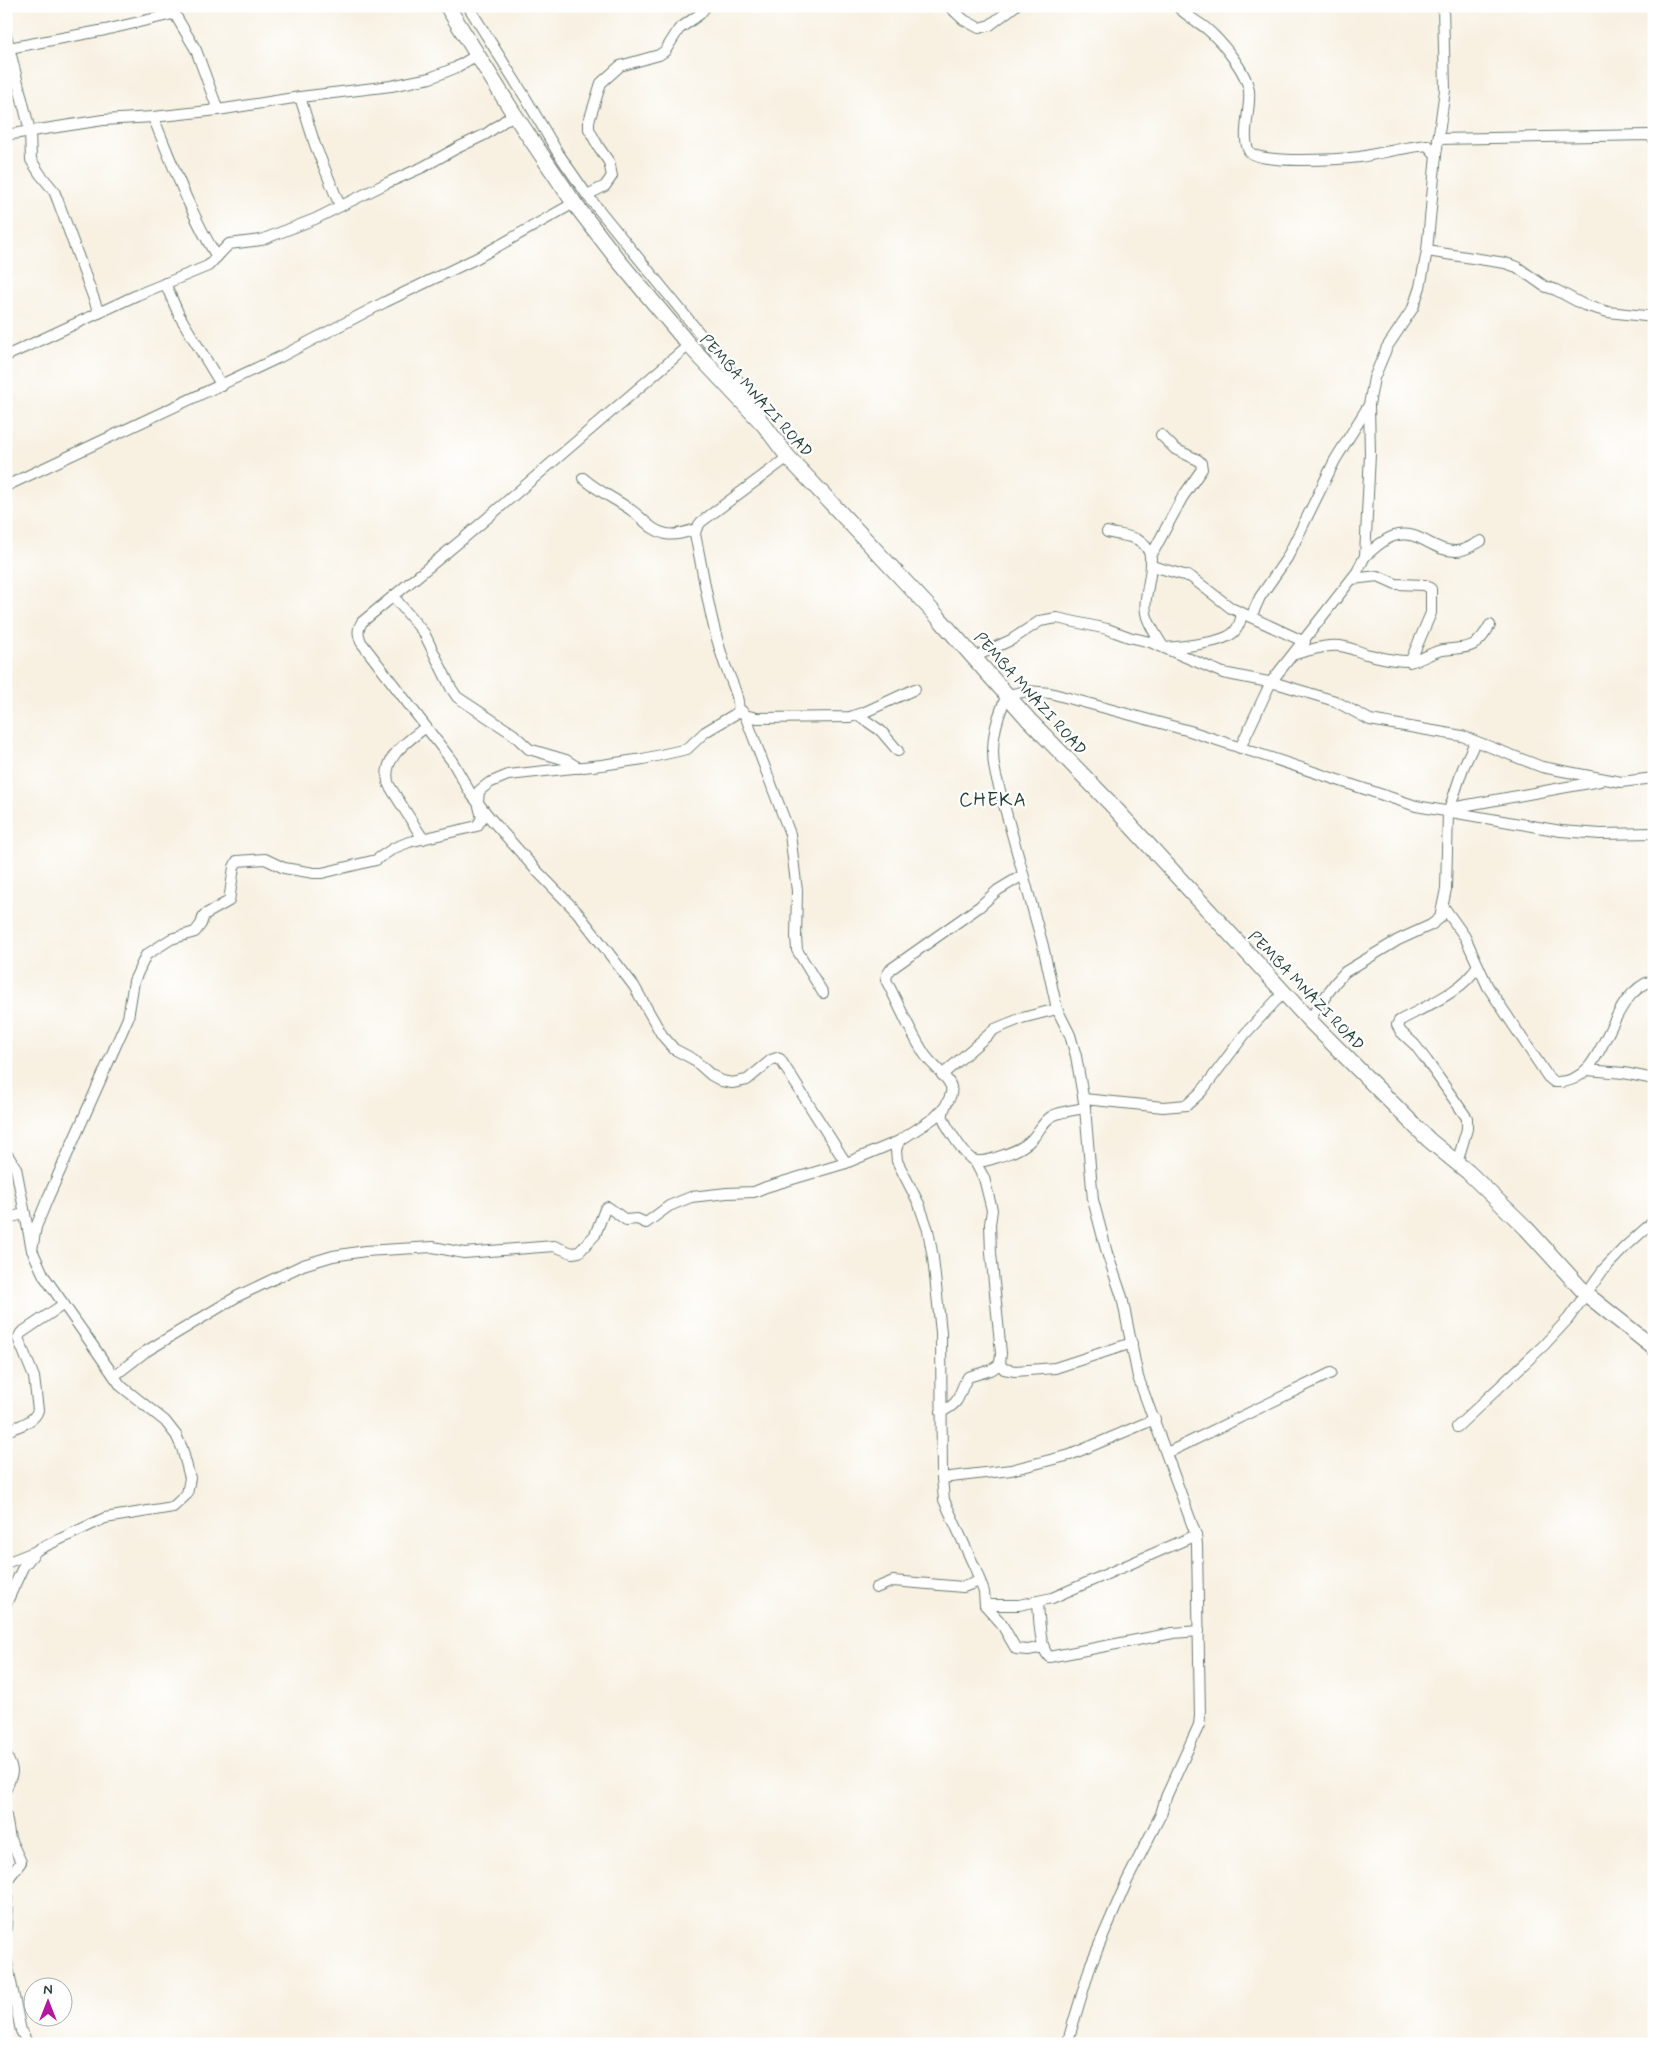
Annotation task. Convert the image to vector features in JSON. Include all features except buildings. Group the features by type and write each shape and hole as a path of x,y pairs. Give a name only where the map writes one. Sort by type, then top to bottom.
{"main road":[{"name":"PEMBA MNAZI ROAD","path":"446,6 514,114 574,204 689,345 764,425 788,457 1310,1020 1429,1140 1457,1163 1526,1228 1586,1294 1654,1348"}],"street":[{"path":"468,6 558,153 587,195 741,384 761,414 764,425"},
{"path":"587,195 605,186 612,176 609,162 594,138 588,121 601,83 620,66 659,55 665,51 679,30 700,14 706,6"},
{"path":"949,6 964,20 979,28 990,25 1015,6"},
{"path":"1177,6 1208,30 1244,74 1248,83 1250,100 1247,143 1252,154 1266,158 1323,160 1359,157 1428,145 1436,154"},
{"path":"1366,556 1370,454 1369,405 1374,378 1387,347 1406,321 1416,298 1427,251 1436,154 1445,90 1443,6"},
{"path":"9,48 105,30 172,10 196,50 218,110"},
{"path":"6,34 30,131 31,160 54,191 99,313"},
{"path":"6,135 103,120 153,118 391,86 430,78 455,68 476,55"},
{"path":"300,97 315,145 340,206"},
{"path":"6,356 165,283 208,266 229,244 261,240 315,219 423,167 486,134 514,114"},
{"path":"153,118 202,232 217,257"},
{"path":"1438,139 1649,135 1654,139"},
{"path":"6,486 222,386 385,302 476,258 574,204"},
{"path":"1427,251 1505,263 1517,267 1544,286 1584,304 1608,312 1654,317"},
{"path":"165,283 179,315 222,386"},
{"path":"689,345 464,538 362,622 358,628 358,633 361,642 452,761 478,802 536,870 577,912 634,986 662,1035 674,1049 693,1059 711,1075 732,1084 747,1080 771,1060 780,1059 846,1163"},
{"path":"1164,648 1187,647 1229,636 1237,628 1287,558 1335,460 1369,405"},
{"path":"1161,435 1175,448 1198,460 1202,466 1202,469 1182,498 1151,562 1146,591 1147,616 1164,648"},
{"path":"583,478 595,489 633,511 652,528 659,532 673,535 696,529 718,508 740,494 788,457"},
{"path":"696,529 695,534 712,619 724,662 790,834 797,891 797,950 823,993"},
{"path":"1107,532 1136,538 1145,545 1151,562"},
{"path":"1240,748 1272,682 1305,642 1366,556 1390,538 1402,534 1420,537 1430,544 1451,551 1464,550 1481,541"},
{"path":"1151,562 1191,577 1222,603 1305,642"},
{"path":"1352,578 1378,576 1389,582 1402,585 1425,585 1431,589 1430,613 1410,662"},
{"path":"393,596 424,633 450,688 457,697 513,734 529,749 566,760 579,768"},
{"path":"974,656 1011,640 1040,621 1048,618 1057,618 1096,626 1164,648 1223,674 1272,682 1336,701 1370,720 1455,734 1542,767 1621,782 1654,778"},
{"path":"1295,654 1328,646 1340,646 1366,654 1410,662 1434,652 1474,646 1490,625"},
{"path":"742,711 757,718 850,717 916,689"},
{"path":"1067,2044 1091,1964 1127,1881 1161,1814 1166,1797 1198,1725 1200,1716 1196,1535 1138,1377 1122,1297 1092,1200 1085,1104 1073,1045 1057,1009 1043,946 992,762 994,734 999,714 1007,695 1028,691 1050,694 1190,731 1416,806 1450,810 1561,831 1601,834 1654,833"},
{"path":"32,1250 36,1227 47,1200 128,1018 134,981 148,952 160,948 171,938 196,932 204,915 229,901 234,867 237,862 265,859 284,868 322,873 376,860 394,848 468,830 479,824 482,818 477,795 480,789 508,775 643,759 687,749 705,732 742,711"},
{"path":"858,715 881,731 898,751"},
{"path":"423,840 389,785 387,770 396,752 426,727"},
{"path":"1310,1020 1335,983 1346,972 1398,940 1437,922 1440,918 1446,889 1450,810 1460,774 1476,742"},
{"path":"1450,810 1606,779"},
{"path":"114,1376 145,1352 238,1296 303,1265 333,1256 365,1251 432,1247 464,1253 554,1246 572,1252 579,1252 595,1235 605,1209 608,1207 626,1220 637,1219 646,1223 669,1206 691,1197 754,1192 846,1163 899,1141 934,1118 944,1108 952,1094 951,1086 925,1054 886,980 887,975 891,968 979,907 998,890 1023,875"},
{"path":"1443,906 1466,937 1477,966 1499,1005 1554,1082 1559,1083 1587,1070 1600,1052 1608,1030 1621,1007 1636,990 1654,980"},
{"path":"1457,1163 1468,1129 1467,1118 1421,1053 1400,1032 1397,1025 1399,1021 1463,984 1473,975 1477,966"},
{"path":"974,1160 983,1161 1014,1151 1032,1140 1051,1117 1085,1104 1176,1108 1187,1105 1193,1101 1212,1078 1245,1034 1284,992"},
{"path":"942,1075 995,1029 1022,1018 1057,1009"},
{"path":"1587,1070 1624,1073 1654,1079"},
{"path":"944,1108 943,1116 946,1124 968,1156 974,1160 984,1178 992,1210 990,1224 991,1253 1001,1353 1000,1364 1004,1369 1015,1371 1056,1368 1132,1343"},
{"path":"899,1141 896,1150 897,1161 919,1204 928,1230 933,1258 941,1332 942,1478 944,1500 980,1581 984,1592 985,1606 1001,1623 1016,1649 1028,1650 1044,1647"},
{"path":"6,1153 16,1168 32,1250 44,1276 122,1386 165,1421 176,1435 189,1472 187,1494 177,1504 168,1509 128,1513 105,1518 37,1550 6,1562"},
{"path":"6,1218 25,1214"},
{"path":"1457,1427 1544,1345 1568,1319 1603,1270 1654,1221"},
{"path":"6,1431 30,1420 38,1414 34,1377 18,1338 21,1333 64,1304"},
{"path":"941,1412 952,1407 960,1398 968,1378 992,1370 1000,1364"},
{"path":"1167,1453 1331,1373"},
{"path":"942,1478 1011,1470 1070,1455 1155,1419"},
{"path":"985,1606 1038,1601 1070,1591 1196,1535"},
{"path":"6,1604 23,1567 37,1550"},
{"path":"876,1588 893,1581 963,1587 980,1581"},
{"path":"1038,1601 1044,1647 1049,1657 1173,1633 1198,1631"},
{"path":"6,1755 13,1770 6,1789"},
{"path":"6,1816 10,1839 21,1862 8,1879 6,1928"},
{"path":"6,1946 6,1958 21,2031 28,2044"}],"district":[{"name":"CHEKA","path":"993,799"}]}
